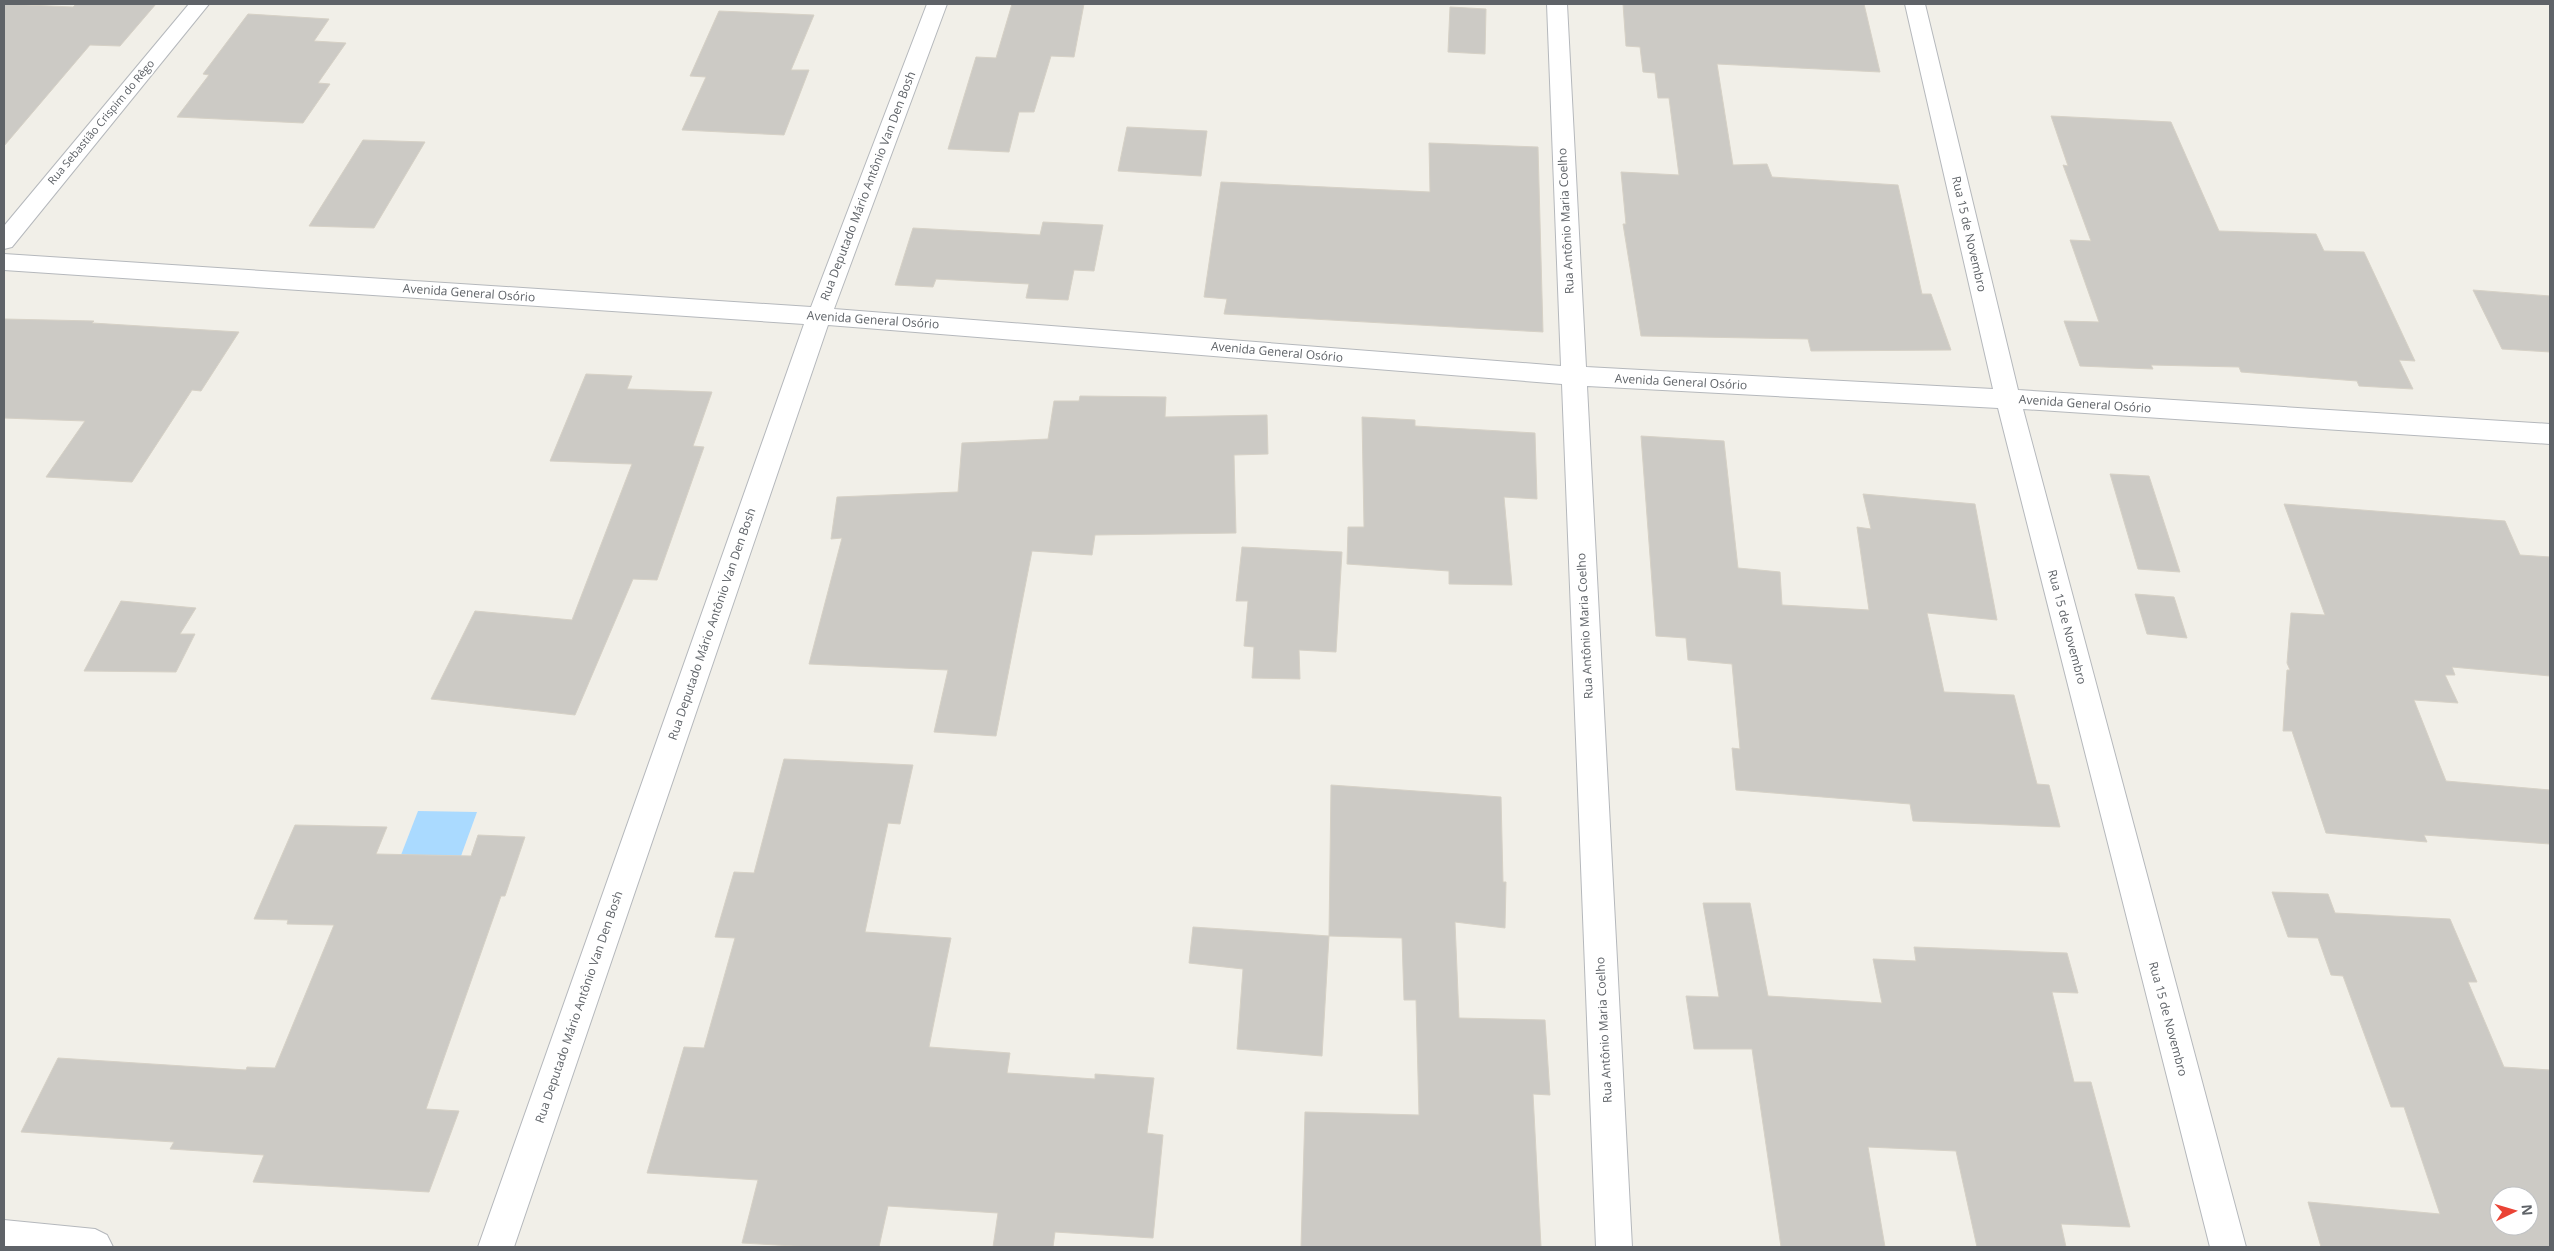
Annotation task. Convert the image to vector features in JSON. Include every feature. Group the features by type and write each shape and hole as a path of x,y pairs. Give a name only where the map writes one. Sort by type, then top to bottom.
{"street":[{"name":"Rua Sebastião Crispim do Rêgo","path":"4,241 199,4"},
{"name":"Rua Deputado Mário Antônio Van Den Bosh","path":"496,1247 819,316 937,4"},
{"name":"Rua Antônio Maria Coelho","path":"1557,4 1614,1247"},
{"name":"Rua 15 de Novembro","path":"1915,4 2008,399 2228,1247"},
{"name":"Avenida General Osório","path":"4,262 819,316 1573,376 2008,399 2550,434"},
{"path":"4,1237 95,1247"}],"water":[{"path":"418,811 477,812 461,856 401,855"}],"building":[{"path":"4,4 73,7 76,4 156,4 120,46 90,45 4,146"},
{"path":"1012,4 1084,4 1074,57 1051,56 1034,112 1019,112 1009,152 948,149 976,57 996,58"},
{"path":"1623,4 1864,4 1880,72 1717,64 1733,165 1767,164 1772,177 1898,185 1922,294 1931,294 1951,350 1811,351 1808,339 1641,336 1623,224 1626,224 1621,172 1679,175 1669,98 1658,98 1655,73 1643,72 1640,47 1626,46"},
{"path":"1450,7 1486,9 1485,54 1448,52"},
{"path":"719,11 814,15 791,70 809,70 784,135 682,130 706,77 690,76"},
{"path":"248,14 329,19 314,41 346,43 318,83 330,84 303,123 177,117 209,75 203,74"},
{"path":"2051,116 2171,122 2219,231 2316,234 2324,251 2364,252 2415,361 2399,360 2413,389 2359,386 2357,381 2241,372 2239,367 2151,365 2153,369 2080,366 2064,321 2099,322 2070,240 2091,241 2063,165 2068,166"},
{"path":"1127,127 1207,131 1201,176 1118,171"},
{"path":"363,140 425,142 374,228 309,226"},
{"path":"1429,143 1538,147 1543,332 1224,314 1227,299 1204,297 1221,182 1430,192"},
{"path":"1043,222 1103,225 1094,271 1074,270 1068,300 1026,298 1029,284 936,279 933,287 895,285 913,228 1040,235"},
{"path":"2473,290 2550,296 2550,352 2502,349"},
{"path":"4,319 94,321 92,323 239,332 201,391 192,390 132,482 46,477 85,421 4,418"},
{"path":"586,374 632,376 627,389 712,392 693,446 704,447 657,580 633,579 575,715 431,699 475,611 572,620 632,464 550,461"},
{"path":"1080,396 1166,397 1165,417 1267,415 1268,454 1234,455 1236,533 1095,535 1092,555 1032,551 996,736 934,732 948,670 809,664 842,538 831,539 837,497 958,492 962,443 1048,439 1054,401 1079,401"},
{"path":"1362,417 1415,420 1415,426 1535,433 1537,499 1504,497 1512,585 1449,584 1449,571 1347,564 1348,527 1364,527"},
{"path":"1641,436 1724,441 1738,568 1780,572 1782,605 1869,610 1857,527 1871,529 1863,494 1975,504 1997,620 1927,613 1944,692 2014,695 2037,784 2049,785 2060,827 1913,821 1910,804 1736,790 1732,748 1740,749 1732,664 1688,660 1686,638 1656,636"},
{"path":"2110,474 2149,476 2180,572 2138,569"},
{"path":"2284,504 2505,521 2520,555 2550,557 2550,676 2452,667 2455,675 2445,675 2458,703 2414,700 2446,781 2550,790 2550,844 2424,835 2427,842 2326,833 2292,731 2283,731 2287,670 2290,670 2287,663 2291,613 2325,615"},
{"path":"1242,547 1342,552 1336,652 1299,650 1300,679 1252,678 1254,647 1244,646 1248,601 1236,601"},
{"path":"2135,594 2174,597 2187,638 2147,634"},
{"path":"121,601 196,608 180,634 195,634 176,672 84,671"},
{"path":"784,759 913,765 900,824 888,823 865,932 951,938 929,1047 1010,1053 1007,1073 1095,1079 1095,1074 1154,1078 1147,1133 1163,1135 1153,1238 1055,1232 1053,1247 993,1247 998,1213 888,1206 879,1247 811,1247 742,1243 758,1180 647,1173 684,1047 704,1048 735,938 715,937 734,872 754,873"},
{"path":"1331,785 1501,797 1503,882 1506,882 1505,928 1455,922 1459,1018 1545,1020 1550,1095 1533,1094 1541,1247 1301,1247 1305,1112 1419,1115 1416,1000 1404,1000 1402,938 1329,936"},
{"path":"295,825 387,827 376,854 471,856 478,835 525,837 505,896 501,896 426,1109 459,1111 429,1192 253,1182 264,1155 170,1149 174,1142 21,1132 58,1058 246,1070 247,1067 275,1068 334,925 287,924 288,920 254,919"},
{"path":"2272,892 2328,894 2335,913 2450,919 2477,982 2468,982 2504,1067 2550,1070 2550,1247 2321,1247 2308,1202 2440,1214 2404,1107 2391,1107 2343,976 2331,975 2318,938 2288,937"},
{"path":"1703,903 1750,903 1768,996 1882,1003 1873,959 1916,961 1914,947 2067,953 2078,993 2052,992 2074,1082 2091,1082 2130,1227 2061,1224 2066,1247 1977,1247 1956,1151 1868,1147 1885,1247 1781,1247 1752,1049 1694,1049 1686,996 1719,997"},
{"path":"1193,927 1329,936 1322,1056 1237,1049 1243,969 1189,963"}]}
